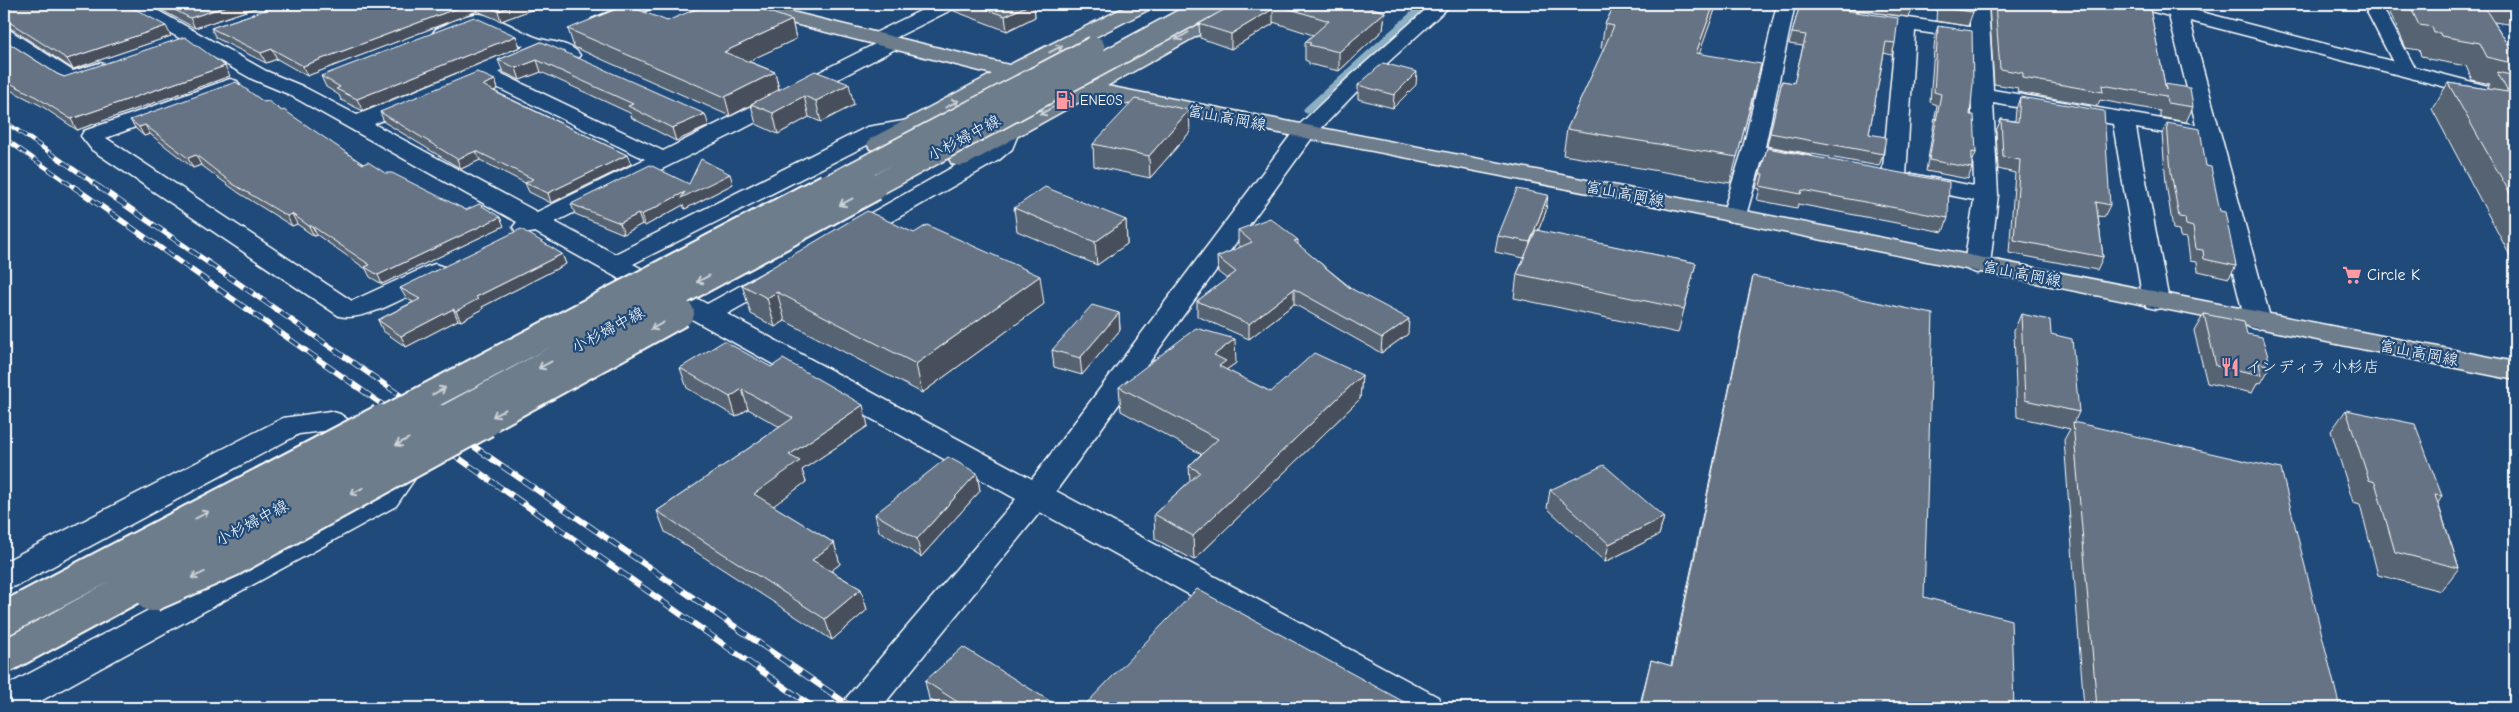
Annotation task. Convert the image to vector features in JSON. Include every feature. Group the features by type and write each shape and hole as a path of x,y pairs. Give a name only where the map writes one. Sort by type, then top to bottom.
{"main road":[{"name":"富山高岡線","path":"738,4 1085,90 1734,215 2156,301 2515,371"},
{"path":"4,614 200,495 1145,4"},
{"name":"小杉婦中線","path":"4,619 1175,4"},
{"name":"小杉婦中線","path":"4,659 1212,4"},
{"path":"4,659 232,560 1240,4"}],"street":[{"path":"133,4 259,75 295,90 1035,497 1425,708"},
{"path":"355,124 645,4"},
{"path":"509,235 731,126 948,4"},
{"path":"860,708 1035,497 1304,133 1354,83 1443,4"},
{"path":"1977,265 1986,196 1979,4"},
{"path":"2145,4 2177,8 2515,99"},
{"path":"2372,4 2406,70"},
{"path":"1734,215 1792,6"},
{"path":"2177,8 2258,321"},
{"path":"1841,14 1981,36"},
{"path":"423,40 478,19 540,46 553,47 588,63"},
{"path":"1906,24 1884,176 1986,196"},
{"path":"165,47 219,28"},
{"path":"4,36 71,79 118,63"},
{"path":"482,72 663,159"},
{"path":"259,75 92,136 100,145 348,310 369,304 456,261"},
{"path":"295,90 322,80"},
{"path":"1983,94 2210,134"},
{"path":"704,114 731,126"},
{"path":"2123,119 2156,301"},
{"path":"614,264 875,132 909,127"},
{"path":"827,247 991,155 1004,144 1008,132"},
{"path":"1753,152 1828,166"},
{"path":"707,315 802,262"},
{"path":"4,577 293,425 330,421 403,474 385,498 4,704"}],"building":[{"path":"4,4 126,4 166,26 67,59 4,19"},
{"path":"163,4 233,4 190,18"},
{"path":"283,4 468,4 303,66 272,49 261,53 211,28"},
{"path":"479,4 518,4 498,11"},
{"path":"708,4 747,4 792,20 724,52 775,72 725,97 568,29 626,5 667,21"},
{"path":"971,4 1031,4 1005,16"},
{"path":"1238,4 1255,4 1273,9 1231,34 1199,24 1227,8 1230,9"},
{"path":"1274,4 1359,4 1385,12 1339,52 1309,45 1311,43 1305,42 1329,21"},
{"path":"1615,4 1714,4 1696,53 1761,64 1737,157 1567,129 1614,26 1605,24"},
{"path":"1800,4 1898,18 1895,43 1886,42 1869,134 1886,137 1883,154 1770,133 1782,81 1794,83 1806,35 1792,33"},
{"path":"1940,4 1973,4 1973,12 1940,8"},
{"path":"1995,4 2149,4 2166,90 2165,84 2190,88 2193,107 2167,103 2166,96 2102,85 2103,92 2023,78 2023,73 2000,69"},
{"path":"2409,4 2482,4 2515,55 2515,64 2487,57 2480,43 2441,36 2440,33 2434,33 2432,27 2419,25"},
{"path":"474,17 516,36 357,99 336,89 340,87 321,76"},
{"path":"1938,26 1972,31 1973,84 1970,115 1974,115 1976,153 1972,152 1972,168 1929,160 1941,94 1934,92"},
{"path":"185,37 225,66 71,119 33,95 4,80 4,40 64,77"},
{"path":"541,42 705,114 672,128 628,106 633,104 537,60 516,68 498,60"},
{"path":"1383,63 1417,72 1394,95 1358,85"},
{"path":"815,71 849,84 816,101 804,96 773,113 751,104"},
{"path":"477,72 495,80 483,85 499,94 627,155 548,193 525,183 533,179 476,151 457,159 380,112"},
{"path":"2497,72 2515,76 2515,202 2448,83 2508,92"},
{"path":"236,82 264,102 268,101 282,111 284,110 363,164 368,162 385,173 392,173 466,210 479,204 500,217 378,275 365,267 370,265 312,226 309,226 292,214 287,216 233,184 196,155 188,158 145,125 139,127 130,120"},
{"path":"2020,97 2104,111 2110,205 2096,202 2103,257 2014,240 2020,160 2003,157 2001,119 2018,122"},
{"path":"1135,99 1189,110 1149,156 1093,144"},
{"path":"2167,123 2200,129 2206,166 2211,167 2220,211 2225,212 2236,266 2204,259 2203,250 2196,249 2193,227 2186,225 2185,218 2179,217 2171,172"},
{"path":"1767,148 1949,182 1948,218 1802,190 1801,194 1760,186 1763,174 1760,174"},
{"path":"701,159 730,174 681,198 685,192 641,215 638,214 620,223 571,204 650,165 689,184"},
{"path":"1045,187 1126,220 1095,242 1014,208"},
{"path":"1517,189 1548,195 1530,242 1498,236"},
{"path":"867,211 914,233 927,225 1040,276 916,364 777,292 767,298 742,285"},
{"path":"1270,218 1298,240 1294,241 1350,288 1409,319 1382,338 1294,289 1249,324 1197,301 1236,272 1217,257 1252,242 1238,230"},
{"path":"521,229 562,254 476,297 478,299 456,311 453,309 401,336 378,320 420,299 400,288"},
{"path":"1536,230 1696,263 1684,309 1517,274"},
{"path":"1753,276 1933,314 1924,597 2011,620 2014,708 1640,708 1651,660 1672,666"},
{"path":"1092,305 1119,313 1080,358 1052,350"},
{"path":"2021,314 2050,320 2051,334 2072,339 2079,412 2025,400"},
{"path":"2204,314 2244,322 2247,334 2262,337 2271,366 2259,363 2262,375 2216,366"},
{"path":"1196,328 1235,339 1214,355 1226,361 1219,366 1271,392 1314,353 1362,375 1193,536 1154,514 1200,472 1189,466 1218,439 1119,387"},
{"path":"724,341 771,367 783,359 863,405 789,455 800,461 754,494 834,543 812,560 861,589 825,619 657,511 793,418 742,389 730,397 680,368"},
{"path":"2346,410 2415,424 2442,496 2435,495 2459,568 2395,552 2375,482 2369,480"},
{"path":"2073,422 2281,469 2340,708 2097,708"},
{"path":"948,457 977,473 917,539 875,514"},
{"path":"1604,465 1664,517 1609,544 1550,490"},
{"path":"1197,589 1415,708 1082,708"},
{"path":"963,647 1061,708 967,708 925,681"}],"waterway":[{"path":"1307,110 1425,4"}],"railway":[{"path":"4,121 101,188"},
{"path":"4,138 75,188"},
{"path":"74,187 407,422"},
{"path":"99,187 439,422"},
{"path":"406,421 814,708"},
{"path":"437,421 853,708"}],"place":[{"name":"ENEOS","path":"1065,100"},
{"name":"Circle K","path":"2352,275"},
{"name":"インディラ 小杉店","path":"2230,367"}]}
